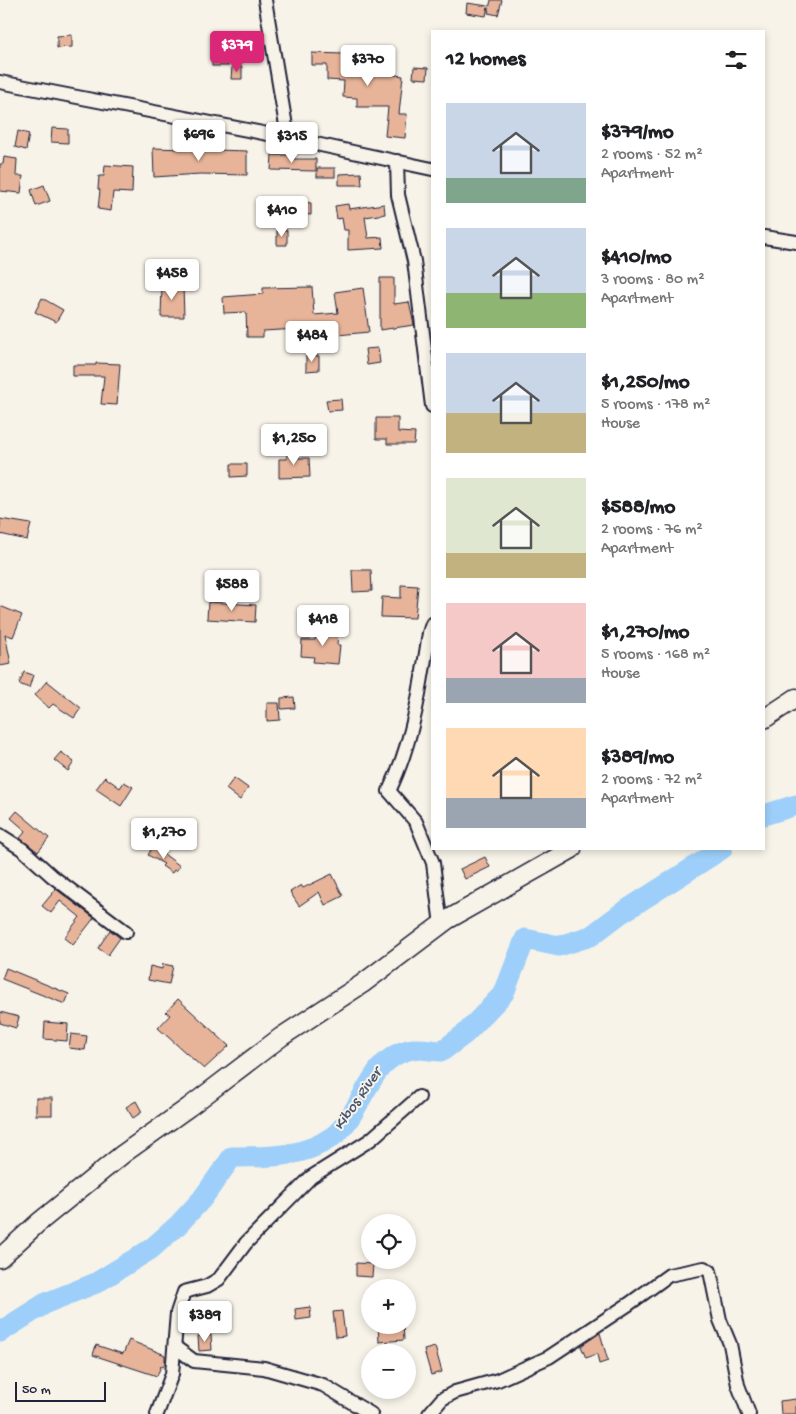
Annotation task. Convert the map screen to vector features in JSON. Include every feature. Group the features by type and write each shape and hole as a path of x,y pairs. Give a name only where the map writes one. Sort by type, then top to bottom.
{"main road":[{"path":"765,718 796,698"},
{"path":"0,1258 38,1223 123,1154 189,1107 281,1036 362,984 441,924 570,850"}],"street":[{"path":"265,0 288,138"},
{"path":"0,82 288,138 431,169"},
{"path":"397,161 398,195 414,261 431,398"},
{"path":"765,237 796,242"},
{"path":"431,627 418,704 399,772 389,791 416,822 433,863 441,924"},
{"path":"0,835 22,849 52,876 126,932"},
{"path":"157,1414 172,1374 177,1313 184,1292 202,1288 219,1279 246,1243 310,1176 370,1140 419,1097"},
{"path":"429,1414 442,1399 455,1392 498,1380 549,1357 669,1275 704,1268 710,1271 720,1320 730,1344 738,1385 749,1414"},
{"path":"175,1347 194,1361 264,1368 323,1385 371,1414"}],"building":[{"path":"491,0 502,0 498,15 488,13"},
{"path":"467,3 488,6 486,16 466,13"},
{"path":"72,35 72,47 57,48 57,36"},
{"path":"212,52 228,52 228,66 212,66"},
{"path":"312,53 344,54 344,57 357,59 380,59 380,73 403,76 399,114 407,114 405,138 385,136 388,107 357,107 357,98 343,97 344,81 327,80 327,65 312,65"},
{"path":"232,66 242,67 242,79 231,79"},
{"path":"414,67 428,68 427,79 413,78"},
{"path":"52,128 68,129 68,143 51,142"},
{"path":"18,131 29,134 26,150 15,147"},
{"path":"153,148 247,151 247,175 200,174 154,177"},
{"path":"272,155 294,155 294,159 316,159 316,171 271,170"},
{"path":"4,157 17,159 16,176 23,176 21,193 0,191 0,164 3,164"},
{"path":"105,165 133,167 132,193 113,192 111,211 98,209 99,176 104,176"},
{"path":"317,168 335,168 335,177 317,177"},
{"path":"361,173 362,185 339,185 339,174"},
{"path":"44,185 50,201 36,206 31,190"},
{"path":"300,202 311,203 311,215 300,214"},
{"path":"348,204 349,209 384,204 385,214 365,217 368,238 382,237 383,248 348,250 348,230 344,230 342,218 337,219 335,206"},
{"path":"287,230 287,245 277,245 277,231"},
{"path":"380,278 394,278 394,304 409,302 414,325 380,330"},
{"path":"162,285 183,286 184,317 161,317"},
{"path":"312,287 314,315 338,313 335,292 363,288 369,332 316,337 316,328 263,331 263,337 247,337 246,312 224,313 223,297 263,294 263,288"},
{"path":"42,298 63,310 56,322 35,312"},
{"path":"378,348 380,363 367,365 365,349"},
{"path":"306,356 319,356 319,370 306,371"},
{"path":"96,363 120,364 117,405 101,404 104,376 73,376 73,365 96,365"},
{"path":"341,399 342,410 328,411 326,400"},
{"path":"376,418 398,418 398,432 415,433 414,444 387,444 387,439 376,439"},
{"path":"287,449 298,449 299,458 309,458 310,477 279,478 279,459 287,459"},
{"path":"231,464 247,464 247,476 231,477"},
{"path":"0,519 31,524 27,540 0,534"},
{"path":"352,570 371,570 372,591 353,592"},
{"path":"401,585 418,586 415,618 381,617 382,597 401,598"},
{"path":"208,602 256,605 255,622 207,619"},
{"path":"0,606 22,615 13,637 5,634 11,664 0,666"},
{"path":"317,628 338,630 337,645 340,645 338,664 313,662 314,657 301,656 302,640 315,640"},
{"path":"24,672 33,675 29,688 19,684"},
{"path":"47,681 81,708 74,718 53,704 49,708 35,695"},
{"path":"294,697 295,708 281,709 281,698"},
{"path":"267,703 279,703 280,720 267,721"},
{"path":"61,752 74,762 68,771 54,760"},
{"path":"105,777 120,788 124,782 133,787 121,806 96,789"},
{"path":"234,778 248,788 240,800 226,789"},
{"path":"17,811 49,838 38,852 20,838 26,831 11,818"},
{"path":"168,820 189,832 181,845 160,833"},
{"path":"153,846 180,866 176,871 174,870 172,873 162,866 164,864 148,855"},
{"path":"485,857 490,867 465,879 460,869"},
{"path":"332,874 343,896 325,905 319,892 299,906 290,892 301,885 303,888"},
{"path":"56,889 94,918 73,945 64,938 80,917 60,901 51,913 42,906"},
{"path":"110,930 120,938 108,955 98,948"},
{"path":"163,964 173,966 169,984 148,980 150,966 162,969"},
{"path":"6,968 69,994 65,1004 2,979"},
{"path":"178,999 229,1046 204,1069 158,1028 170,1015 166,1012"},
{"path":"0,1012 19,1017 16,1028 0,1023"},
{"path":"45,1022 68,1024 67,1041 44,1039"},
{"path":"71,1034 87,1036 85,1050 69,1048"},
{"path":"36,1098 52,1098 52,1115 36,1115"},
{"path":"136,1101 142,1112 133,1118 126,1107"},
{"path":"356,1263 361,1263 361,1269 373,1269 372,1277 356,1276"},
{"path":"310,1307 311,1318 296,1320 295,1309"},
{"path":"342,1311 345,1336 336,1337 333,1312"},
{"path":"600,1333 608,1361 599,1364 597,1354 586,1358 581,1346"},
{"path":"379,1334 404,1334 404,1340 379,1342"},
{"path":"211,1335 212,1350 199,1351 198,1336"},
{"path":"129,1340 165,1355 165,1363 163,1367 161,1366 157,1376 93,1355 96,1345 123,1354"},
{"path":"435,1347 442,1372 431,1375 424,1350"},
{"path":"796,1399 796,1414 781,1414 780,1401"}],"waterway":[{"name":"Kibos River","path":"765,815 796,805"},
{"name":"Kibos River","path":"0,1332 46,1303 96,1283 151,1249 178,1225 202,1199 232,1157 297,1153 321,1144 332,1137 351,1116 374,1076 394,1056 412,1049 442,1051 466,1033 504,993 525,939 559,946 591,936 620,914 720,850"}]}
